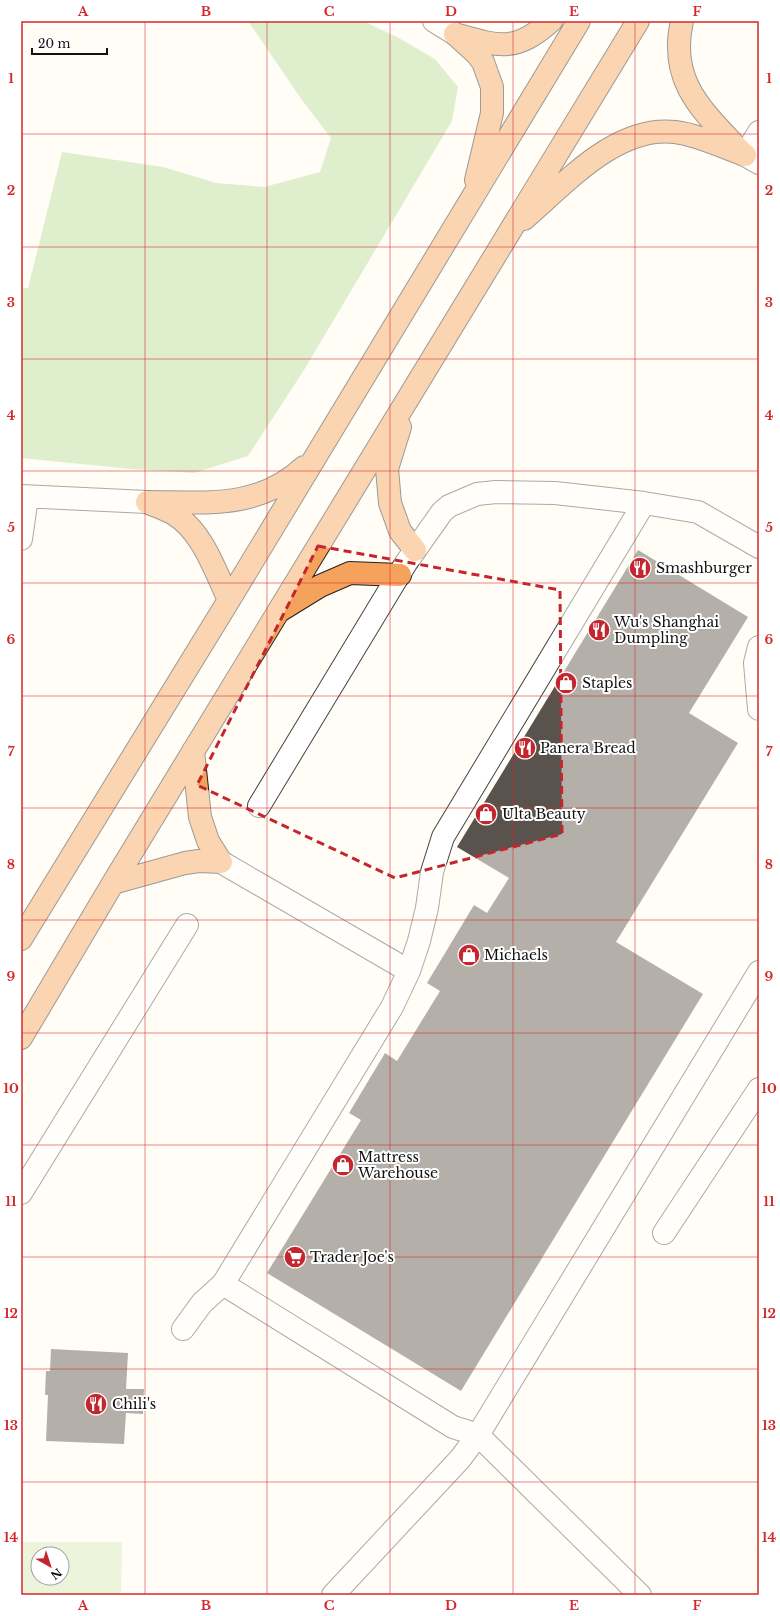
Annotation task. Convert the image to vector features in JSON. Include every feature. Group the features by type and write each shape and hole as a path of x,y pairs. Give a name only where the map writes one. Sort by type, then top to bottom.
{"highway":[{"path":"455,34 486,43 510,45 534,34 551,21"},
{"path":"21,939 229,600 312,460 579,21"},
{"path":"21,1038 193,751 638,21"},
{"path":"682,21 678,36 679,61 688,87 702,110 752,159"},
{"path":"455,34 476,53 483,62 492,87 492,112 471,199"},
{"path":"507,235 588,162 626,140 652,133 676,132 700,139 752,159"},
{"path":"410,394 386,469 390,503 400,531 415,550"},
{"path":"147,502 232,501 247,498 264,493 296,475 312,460"},
{"path":"147,502 174,514 190,528 202,543 229,600"},
{"path":"277,613 320,586 350,573 400,575"},
{"path":"193,751 200,817 208,841 221,862"},
{"path":"21,914 96,818"},
{"path":"113,883 199,860 221,862"}],"lane":[{"path":"434,21 455,34"},
{"path":"752,159 759,132"},
{"path":"258,806 415,550 442,512 477,494 496,492 555,493 644,503 698,512 759,547"},
{"path":"21,538 24,496 147,502"},
{"path":"183,1329 202,1303 223,1284 392,1007 409,971 419,941 427,908 432,872 443,837 644,503"},
{"path":"759,647 756,663 759,709"},
{"path":"221,862 409,971"},
{"path":"21,1193 186,925"},
{"path":"333,1595 460,1460 478,1435 759,972"},
{"path":"664,1233 759,1089"},
{"path":"223,1284 453,1427 478,1435 640,1595"}],"highlighted area":[{"path":"318,546 560,590 562,834 395,878 197,785"}],"green space":[{"path":"248,21 363,21 397,37 435,59 458,87 452,121 304,370 248,456 194,473 131,469 21,458 21,288 28,288 62,152 163,167 216,183 264,187 320,172 331,138 302,100"},
{"path":"21,1542 122,1542 121,1595 21,1595"}],"building":[{"path":"638,550 748,617 689,713 738,743 616,942 703,994 461,1391 267,1273 361,1120 349,1113 385,1053 397,1061 440,991 427,983 474,905 487,913 509,878 457,847"},
{"name":"Chili's","path":"51,1349 128,1353 126,1389 144,1389 143,1414 126,1413 124,1444 46,1441 48,1395 45,1395 46,1371 50,1371"}],"place":[{"name":"Smashburger","path":"640,568"},
{"name":"Wu's Shanghai Dumpling","path":"599,630"},
{"name":"Staples","path":"566,683"},
{"name":"Panera Bread","path":"525,748"},
{"name":"Ulta Beauty","path":"486,814"},
{"name":"Michaels","path":"469,955"},
{"name":"Mattress Warehouse","path":"343,1165"},
{"name":"Trader Joe's","path":"295,1257"},
{"name":"Chili's","path":"96,1404"}]}
